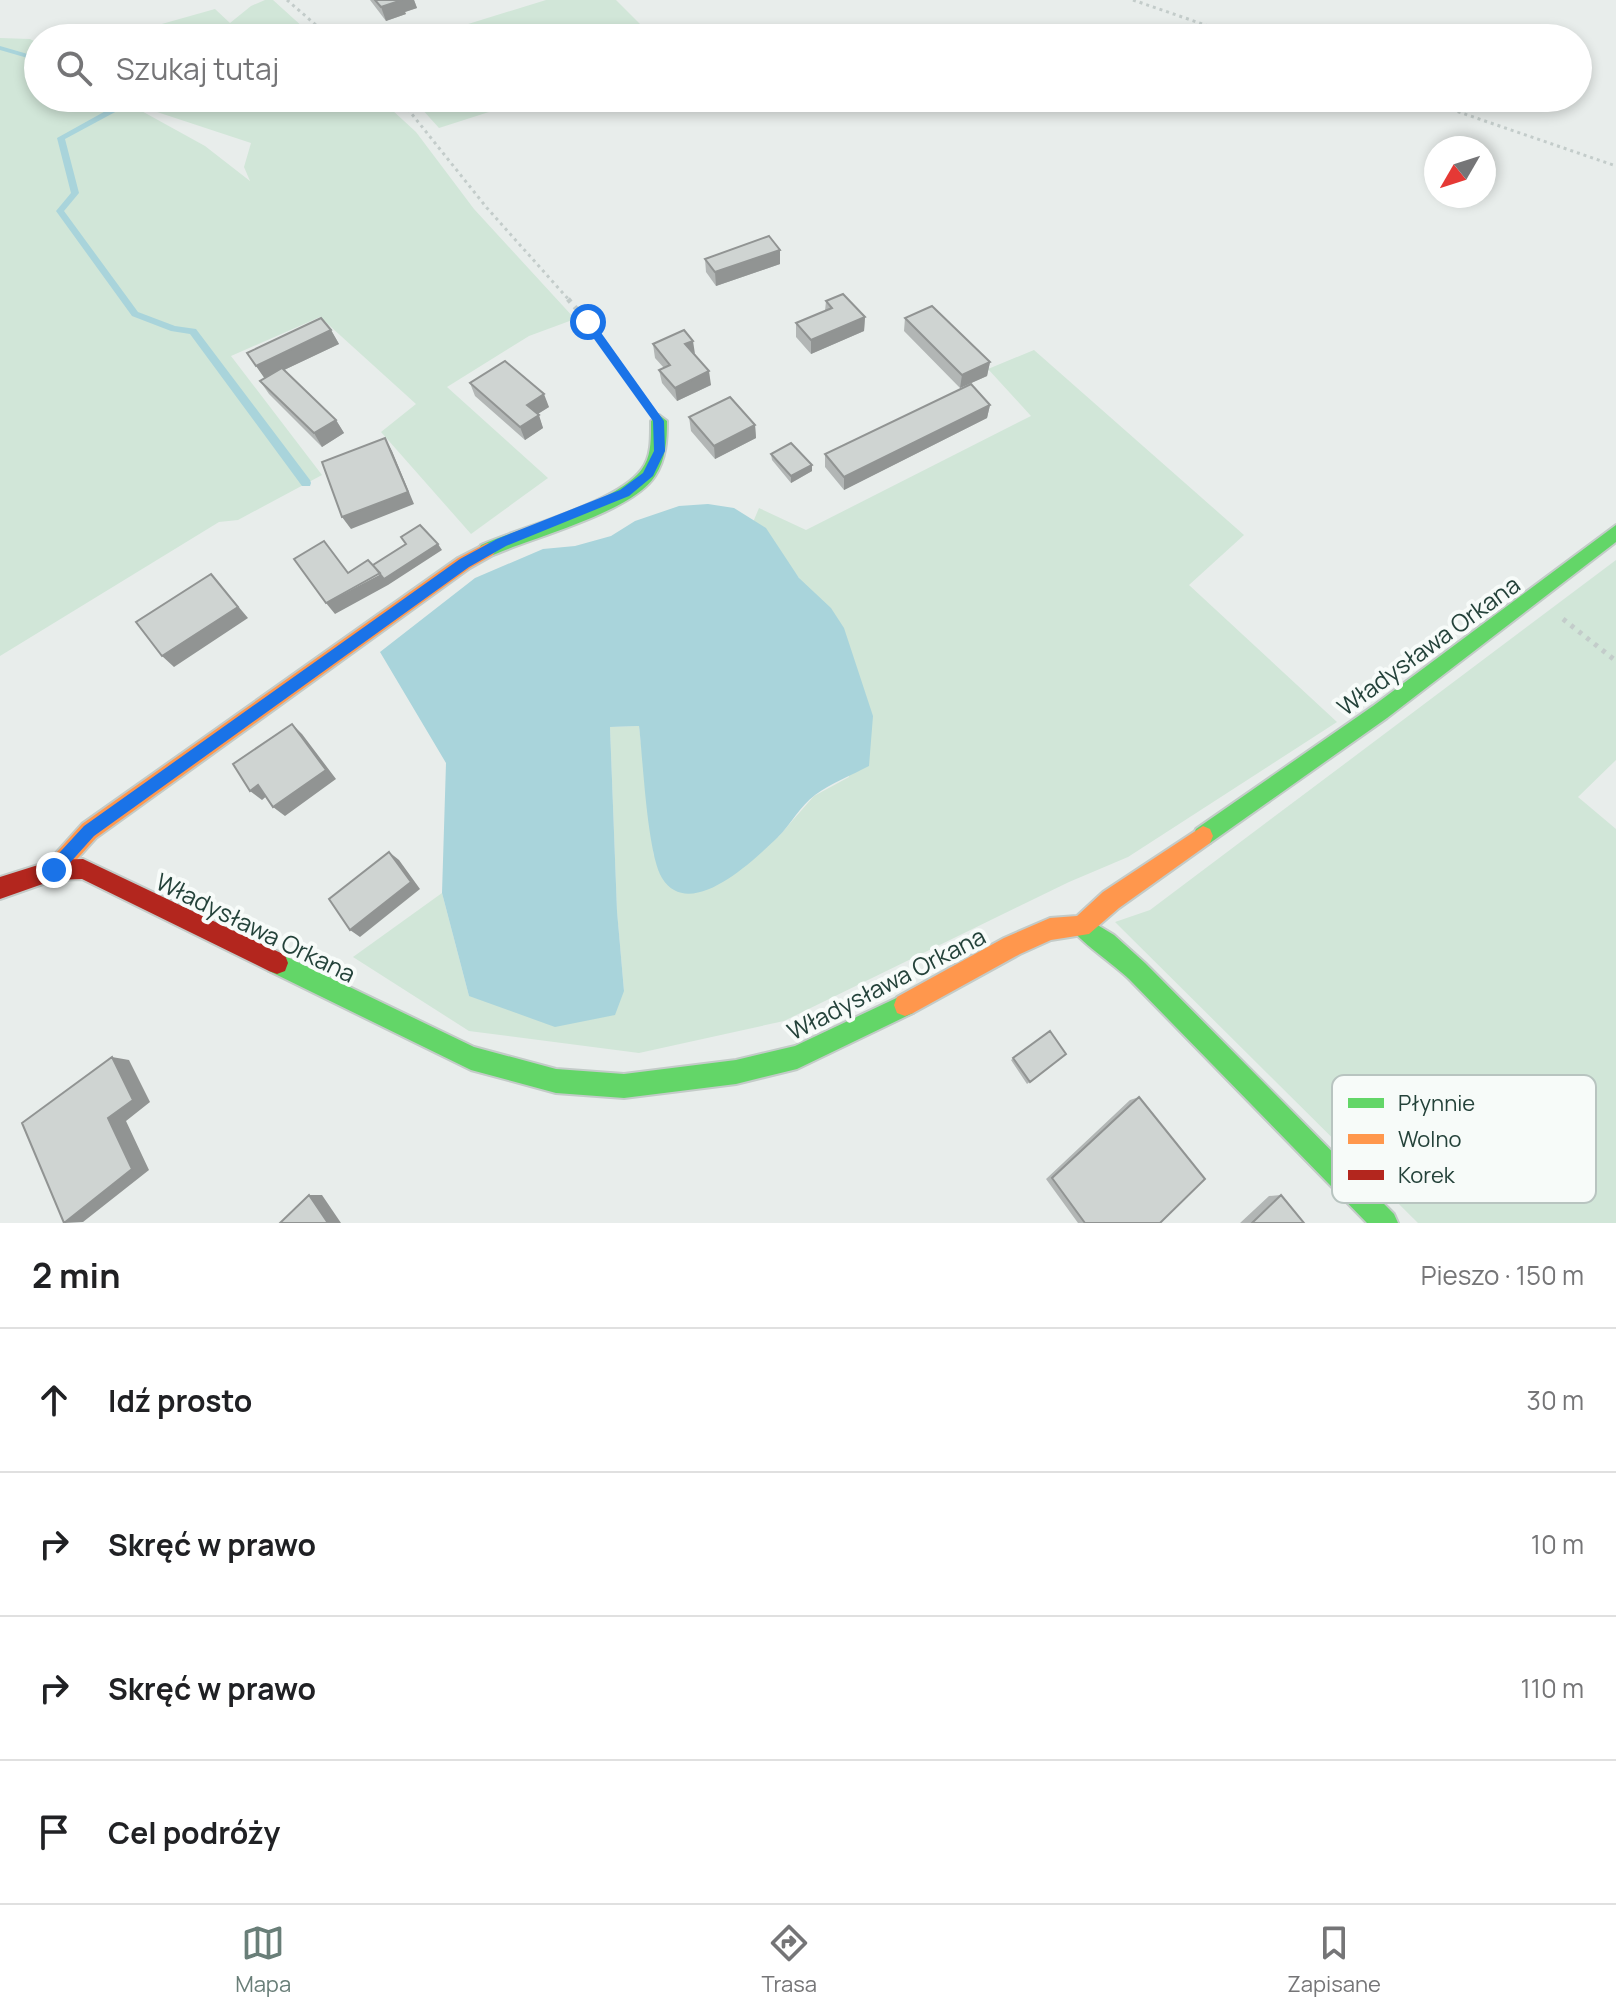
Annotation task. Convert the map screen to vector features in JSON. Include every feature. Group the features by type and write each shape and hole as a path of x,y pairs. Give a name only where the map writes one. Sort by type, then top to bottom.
{"street":[{"path":"54,870 89,831 464,563 501,543 625,493 647,476 659,451 659,421"},
{"name":"Władysława Orkana","path":"0,888 54,870 83,869 471,1058 556,1081 624,1086 736,1072 797,1057 900,1008 1012,946 1050,929 1081,926 1111,900 1380,712 1616,532"},
{"path":"1081,926 1106,943 1137,971 1332,1169"},
{"path":"1365,1203 1385,1223"}],"path":[{"path":"287,0 315,24"},
{"path":"1133,0 1202,24"},
{"path":"410,112 487,208 588,322 659,421"},
{"path":"1459,112 1616,166"},
{"path":"1534,597 1616,661"}],"green space":[{"path":"273,0 300,24 162,24 215,9 230,23 251,6"},
{"path":"546,0 616,0 640,24 468,24"},
{"path":"0,38 24,39 24,112 143,112 205,146 250,181 244,167 251,143 157,112 394,112 416,132 474,209 575,319 529,336 447,387 548,478 471,534 381,432 416,404 320,317 231,356 322,475 238,520 219,522 0,656"},
{"path":"425,112 489,112 439,128"},
{"path":"1034,350 1244,535 1189,585 1337,722 1128,857 1069,882 784,1021 639,1053 469,1031 353,957 442,893 469,996 624,991 617,912 610,727 639,726 654,856 778,837 814,796 849,777 799,578 783,557 751,527 759,508 806,530 1031,416 988,369"},
{"path":"1616,560 1616,760 1578,797 1616,829 1616,1223 1418,1223 1398,1203 1596,1203 1596,1075 1332,1075 1332,1138 1115,922 1150,910"}],"water":[{"path":"708,504 734,508 766,528 799,578 831,608 844,628 873,716 869,766 815,795 778,837 739,872 705,891 689,894 674,890 662,878 657,866 649,828 639,726 610,727 617,911 624,991 615,1015 555,1027 469,996 442,893 446,763 380,652 475,578 543,549 575,546 611,536 635,521 679,506"}],"building":[{"path":"375,0 402,0 381,7"},
{"path":"769,236 780,250 715,272 705,259"},
{"path":"843,294 865,317 811,340 796,323 832,308 826,301"},
{"path":"932,306 990,362 962,375 905,318"},
{"path":"321,318 331,330 256,366 247,353"},
{"path":"684,330 693,341 685,344 709,371 675,388 659,370 670,365 653,344"},
{"path":"505,361 544,394 527,405 539,415 520,427 470,383"},
{"path":"282,368 336,420 314,433 260,381"},
{"path":"971,384 990,405 844,477 825,454"},
{"path":"730,397 755,425 714,446 689,417"},
{"path":"385,438 408,492 342,517 322,462"},
{"path":"791,443 812,465 791,476 771,454"},
{"path":"420,525 438,544 384,579 373,565 406,544 401,537"},
{"path":"324,541 348,573 368,560 380,573 326,603 294,559"},
{"path":"211,574 238,607 162,656 136,622"},
{"path":"292,724 326,770 273,807 258,785 250,791 233,764"},
{"path":"389,852 411,882 350,930 329,899"},
{"path":"1050,1031 1066,1054 1030,1082 1013,1058"},
{"path":"112,1057 133,1100 108,1118 132,1169 64,1223 22,1123"},
{"path":"1139,1097 1205,1179 1160,1223 1085,1223 1052,1178"},
{"path":"309,1195 328,1223 280,1223"},
{"path":"1281,1195 1304,1223 1252,1223"}],"waterway":[{"path":"0,48 24,55"},
{"path":"109,112 61,138 75,193 60,211 135,314 174,329 193,331 306,483"}],"traffic: fast":[{"path":"487,550 598,506 637,485 648,474 654,461 659,421"},
{"path":"1203,836 1380,712 1616,532"},
{"path":"1081,926 1106,943 1137,971 1332,1169"},
{"path":"277,963 471,1058 556,1081 624,1086 736,1072 797,1057 905,1005"},
{"path":"1365,1203 1385,1223"}],"traffic: slow":[{"path":"54,870 89,831 464,563 487,550"},
{"path":"905,1005 1012,946 1050,929 1081,926 1111,900 1203,836"}],"traffic: jam":[{"path":"0,888 54,870 83,869 277,963"}],"route":[{"path":"54,870 89,831 464,563 501,543 625,493 647,476 659,451 659,421 588,322"}]}
